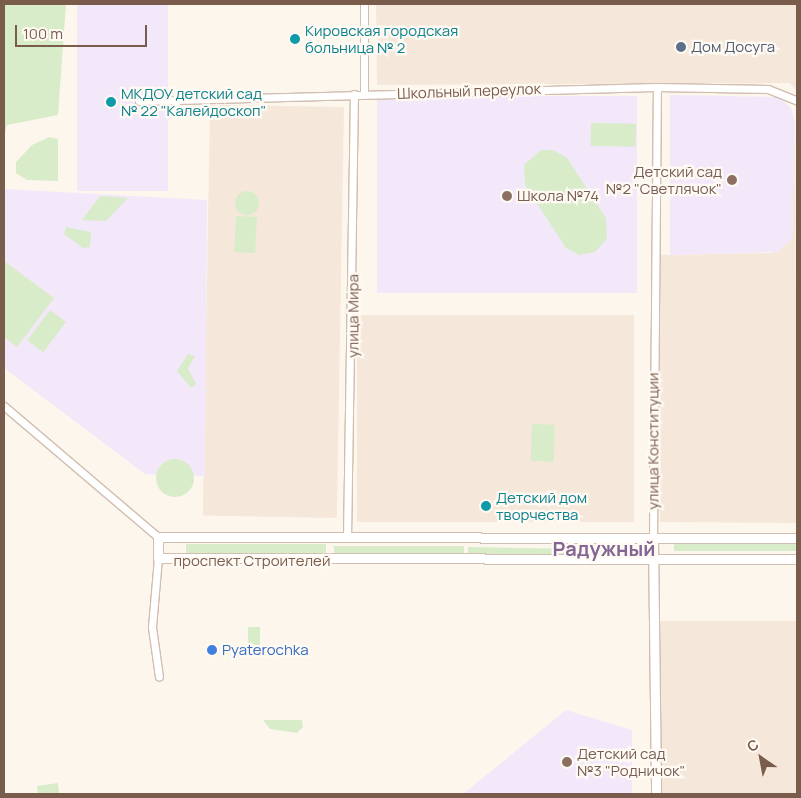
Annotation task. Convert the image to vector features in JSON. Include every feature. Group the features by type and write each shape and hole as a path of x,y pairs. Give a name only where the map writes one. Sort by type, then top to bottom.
{"street":[{"path":"364,4 364,94"},
{"name":"Школьный переулок","path":"139,101 656,87 768,89 797,101"},
{"name":"улица Конституции","path":"656,87 653,540 656,794"},
{"name":"улица Мира","path":"347,538 354,94"},
{"path":"4,406 158,537"},
{"name":"проспект Строителей","path":"797,538 653,540 158,537 158,558 654,561 797,559"},
{"path":"158,558 152,627 159,677"}],"shaded area":[{"path":"77,4 168,4 168,191 77,191"},
{"path":"376,4 797,4 797,91 790,83 377,85"},
{"name":"Детский сад №2 \"Светлячок\"","path":"670,95 779,97 791,108 795,122 792,239 778,252 670,255"},
{"name":"Школа №74","path":"377,96 637,96 637,293 377,293"},
{"path":"210,105 344,107 337,518 203,516"},
{"path":"795,122 797,523 660,522 660,255 772,253 792,239"},
{"path":"4,189 207,200 205,476 145,474 4,368"},
{"path":"357,315 634,315 634,522 357,522"},
{"path":"657,621 797,621 797,794 657,794"},
{"name":"Детский сад №3 \"Родничок\"","path":"566,710 632,730 632,794 463,794"}],"green space":[{"path":"4,4 66,4 58,115 7,125 4,138"},
{"path":"591,123 636,124 636,147 591,146"},
{"path":"49,137 58,139 58,181 27,180 16,173 16,162 32,145"},
{"path":"541,150 553,150 567,158 606,218 607,239 595,252 579,255 566,248 525,185 524,165"},
{"path":"247,191 255,195 259,203 255,211 247,215 239,211 235,203 239,195"},
{"path":"100,196 128,198 106,221 82,220"},
{"path":"236,216 257,217 255,253 234,252"},
{"path":"66,227 91,232 90,247 83,248 64,234"},
{"path":"4,261 54,298 17,347 4,337"},
{"path":"50,310 66,322 43,352 27,340"},
{"path":"188,354 195,356 188,368 196,384 191,388 177,371"},
{"path":"532,424 555,425 554,462 531,461"},
{"path":"175,459 182,460 188,465 193,471 193,485 188,491 182,496 175,497 168,496 162,491 157,485 156,478 157,471 162,465 168,460"},
{"path":"674,542 797,542 797,551 674,551"},
{"path":"186,544 326,544 326,554 186,554"},
{"path":"334,546 464,546 464,553 334,553"},
{"path":"468,547 626,550 626,557 468,554"},
{"path":"248,627 260,627 260,653 248,653"},
{"path":"263,720 302,720 303,727 297,733 270,729"},
{"path":"58,783 59,794 38,794 37,786"}],"place":[{"name":"Кировская городская больница № 2","path":"295,39"},
{"name":"Дом Досуга","path":"681,47"},
{"name":"МКДОУ детский сад № 22 \"Калейдоскоп\"","path":"111,102"},
{"name":"Детский сад №2 \"Светлячок\"","path":"732,180"},
{"name":"Школа №74","path":"507,196"},
{"name":"Детский дом творчества","path":"486,506"},
{"name":"Pyaterochka","path":"212,650"},
{"name":"Детский сад №3 \"Родничок\"","path":"567,762"}],"district":[{"name":"Радужный","path":"604,548"}]}
